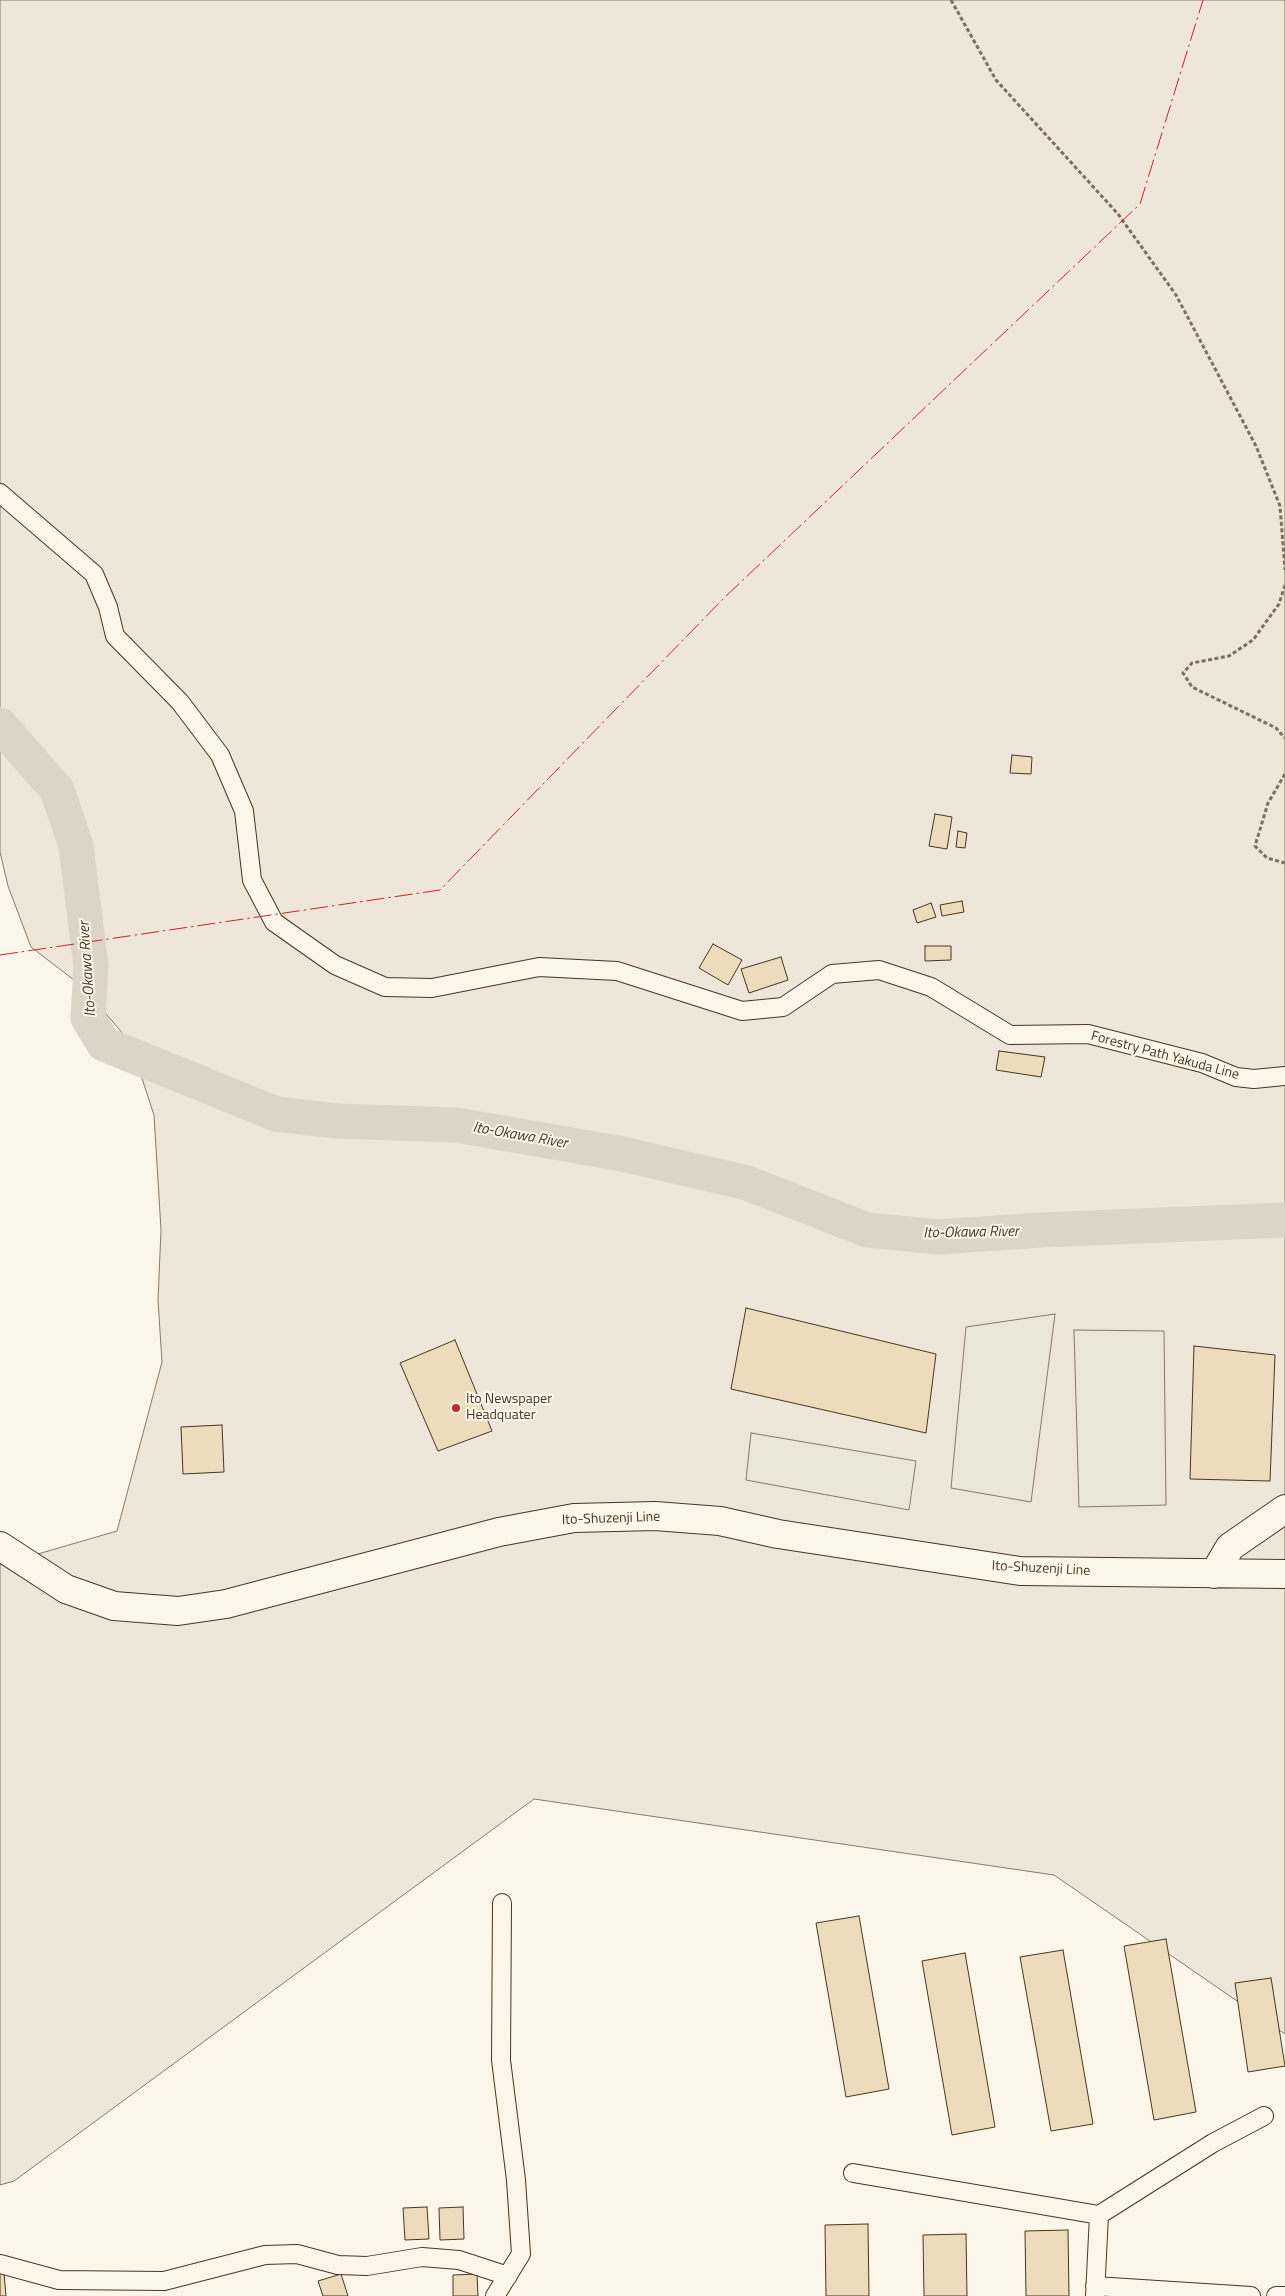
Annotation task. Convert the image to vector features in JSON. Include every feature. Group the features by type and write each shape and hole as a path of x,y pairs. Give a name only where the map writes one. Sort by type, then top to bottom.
{"main road":[{"path":"1214,1574 1230,1547 1285,1509"},
{"name":"Ito-Shuzenji Line","path":"0,1546 66,1589 114,1606 178,1610 226,1604 499,1532 574,1518 655,1516 720,1521 778,1534 1020,1571 1285,1574"}],"street":[{"name":"Forestry Path Yakuda Line","path":"0,493 94,574 108,607 115,636 180,702 220,755 244,811 252,880 274,922 335,965 385,988 432,988 539,967 618,971 742,1011 783,1007 832,974 879,970 931,987 1010,1035 1088,1034 1202,1063 1236,1077 1254,1079 1285,1076"},
{"path":"495,2296 521,2254 516,2180 501,2060 503,1997 502,1903"},
{"path":"853,2173 1099,2215 1213,2143 1264,2116"},
{"path":"1099,2215 1095,2291 1252,2296"},
{"path":"0,2264 59,2280 164,2281 266,2255 297,2254 338,2265 367,2266 422,2257 459,2260 508,2276"},
{"path":"1276,2296 1285,2296"}],"path":[{"path":"951,0 996,80 1118,214 1176,295 1256,446 1280,506 1285,570"},
{"path":"1285,585 1279,604 1253,640 1229,656 1192,663 1183,673 1192,687 1276,728 1285,738"},
{"path":"1285,774 1268,803 1255,846 1267,858 1285,863"}],"shaded area":[{"path":"0,0 1285,0 1285,2034 1054,1875 534,1799 14,2181 0,2185 0,1565 117,1531 162,1362 158,1300 161,1230 154,1115 130,1042 83,987 31,947 8,886 0,852"},
{"path":"1055,1314 1031,1502 951,1488 966,1327"},
{"path":"1074,1330 1164,1331 1166,1505 1079,1507"},
{"path":"751,1433 916,1461 909,1510 746,1480"}],"building":[{"path":"1012,755 1032,757 1031,774 1010,773"},
{"path":"935,814 952,817 947,849 929,846"},
{"path":"958,831 967,833 965,848 956,847"},
{"path":"962,901 964,912 942,916 940,905"},
{"path":"931,903 936,917 917,923 913,910"},
{"path":"713,944 742,960 728,985 699,968"},
{"path":"925,946 951,946 951,960 925,961"},
{"path":"781,957 788,980 749,993 741,969"},
{"path":"999,1051 1045,1057 1041,1077 996,1070"},
{"path":"746,1308 936,1354 926,1433 731,1389"},
{"path":"455,1340 492,1431 438,1451 400,1363"},
{"path":"1194,1346 1275,1355 1270,1481 1190,1479"},
{"path":"222,1425 224,1472 183,1474 181,1427"},
{"path":"859,1916 889,2089 846,2097 816,1923"},
{"path":"1166,1939 1196,2112 1154,2120 1124,1946"},
{"path":"1063,1950 1093,2124 1051,2131 1020,1957"},
{"path":"965,1953 995,2127 952,2135 922,1961"},
{"path":"1271,1978 1285,2066 1248,2072 1235,1983"},
{"path":"427,2207 429,2239 405,2240 403,2208"},
{"path":"463,2207 464,2239 440,2240 439,2208"},
{"path":"868,2224 869,2296 826,2296 825,2225"},
{"path":"1068,2230 1069,2296 1026,2296 1025,2231"},
{"path":"966,2234 967,2296 924,2296 923,2235"},
{"path":"0,2273 4,2273 6,2296 0,2296"},
{"path":"341,2274 348,2296 323,2296 318,2281"},
{"path":"477,2274 478,2296 453,2296 453,2275"}],"waterway":[{"name":"Ito-Okawa River","path":"0,725 57,790 76,846 91,966 88,1018 104,1044 276,1114 337,1121 456,1125 623,1154 747,1183 867,1230 939,1237 1041,1230 1285,1220"}],"power":[{"path":"0,955 440,890 724,598 1140,204 1203,0"}],"place":[{"name":"Ito Newspaper Headquater","path":"456,1408"}]}
